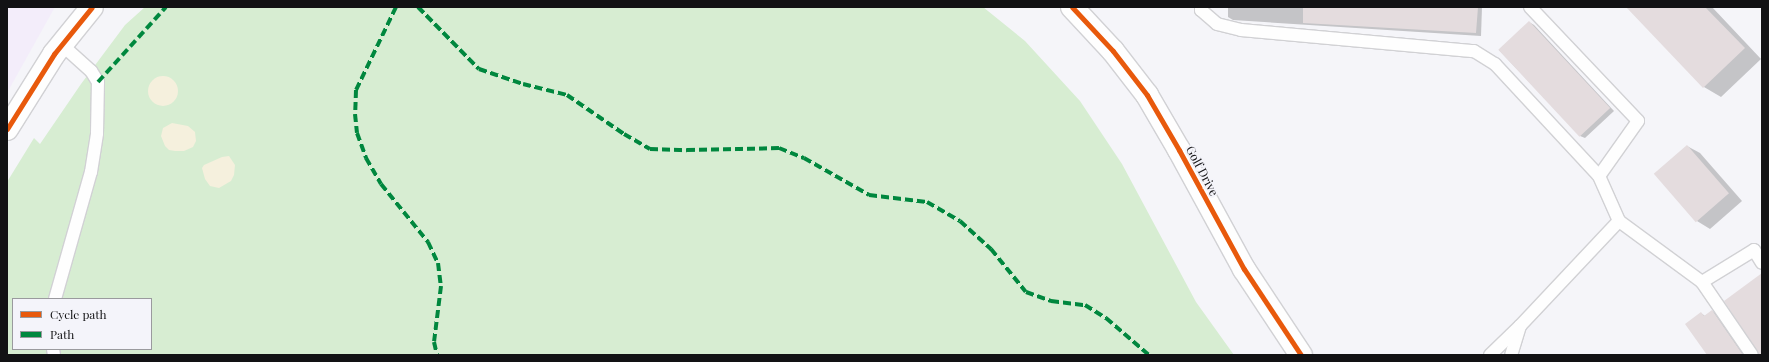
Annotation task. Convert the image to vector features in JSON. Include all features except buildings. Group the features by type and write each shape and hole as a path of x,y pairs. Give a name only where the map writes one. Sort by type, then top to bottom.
{"street":[{"path":"7,129 40,75 62,44 92,7"},
{"name":"Golf Drive","path":"1072,7 1105,42 1147,95 1244,269 1301,355"}],"lane":[{"path":"1201,7 1201,10 1217,24 1241,30 1474,51 1494,64 1599,176 1619,221 1702,282 1752,355"},
{"path":"1530,7 1638,121 1599,176"},
{"path":"55,298 91,172 97,133 98,82 91,70 62,44"},
{"path":"1490,355 1520,326 1619,221"},
{"path":"1702,282 1754,250 1762,263"},
{"path":"1511,355 1520,326"}],"shaded area":[{"path":"7,7 55,7 7,93"}],"green space":[{"path":"145,7 983,7 1025,41 1080,101 1122,164 1196,302 1234,355 7,355 7,182 34,138 40,144 81,84 125,25"}],"sand":[{"path":"163,76 174,80 178,91 174,102 163,106 152,102 148,91 152,80"},
{"path":"172,123 188,126 195,132 196,141 193,147 184,151 175,151 169,150 165,146 161,136 163,128"},
{"path":"229,156 235,165 234,175 231,181 219,188 210,186 205,179 202,168 204,165 222,157"}],"marked path":[{"path":"98,82 166,7"},
{"path":"396,7 356,90 355,114 357,133 366,158 381,184 428,242 438,263 441,286 434,342 437,355"},
{"path":"418,7 479,69 523,84 567,95 624,134 650,149 687,150 779,148 804,158 869,195 927,202 960,221 991,249 1026,292 1051,301 1085,305 1106,318 1149,355"}],"cycle path":[{"path":"7,129 54,54 92,7"},
{"path":"1072,7 1113,51 1147,95 1244,269 1301,355"}]}
